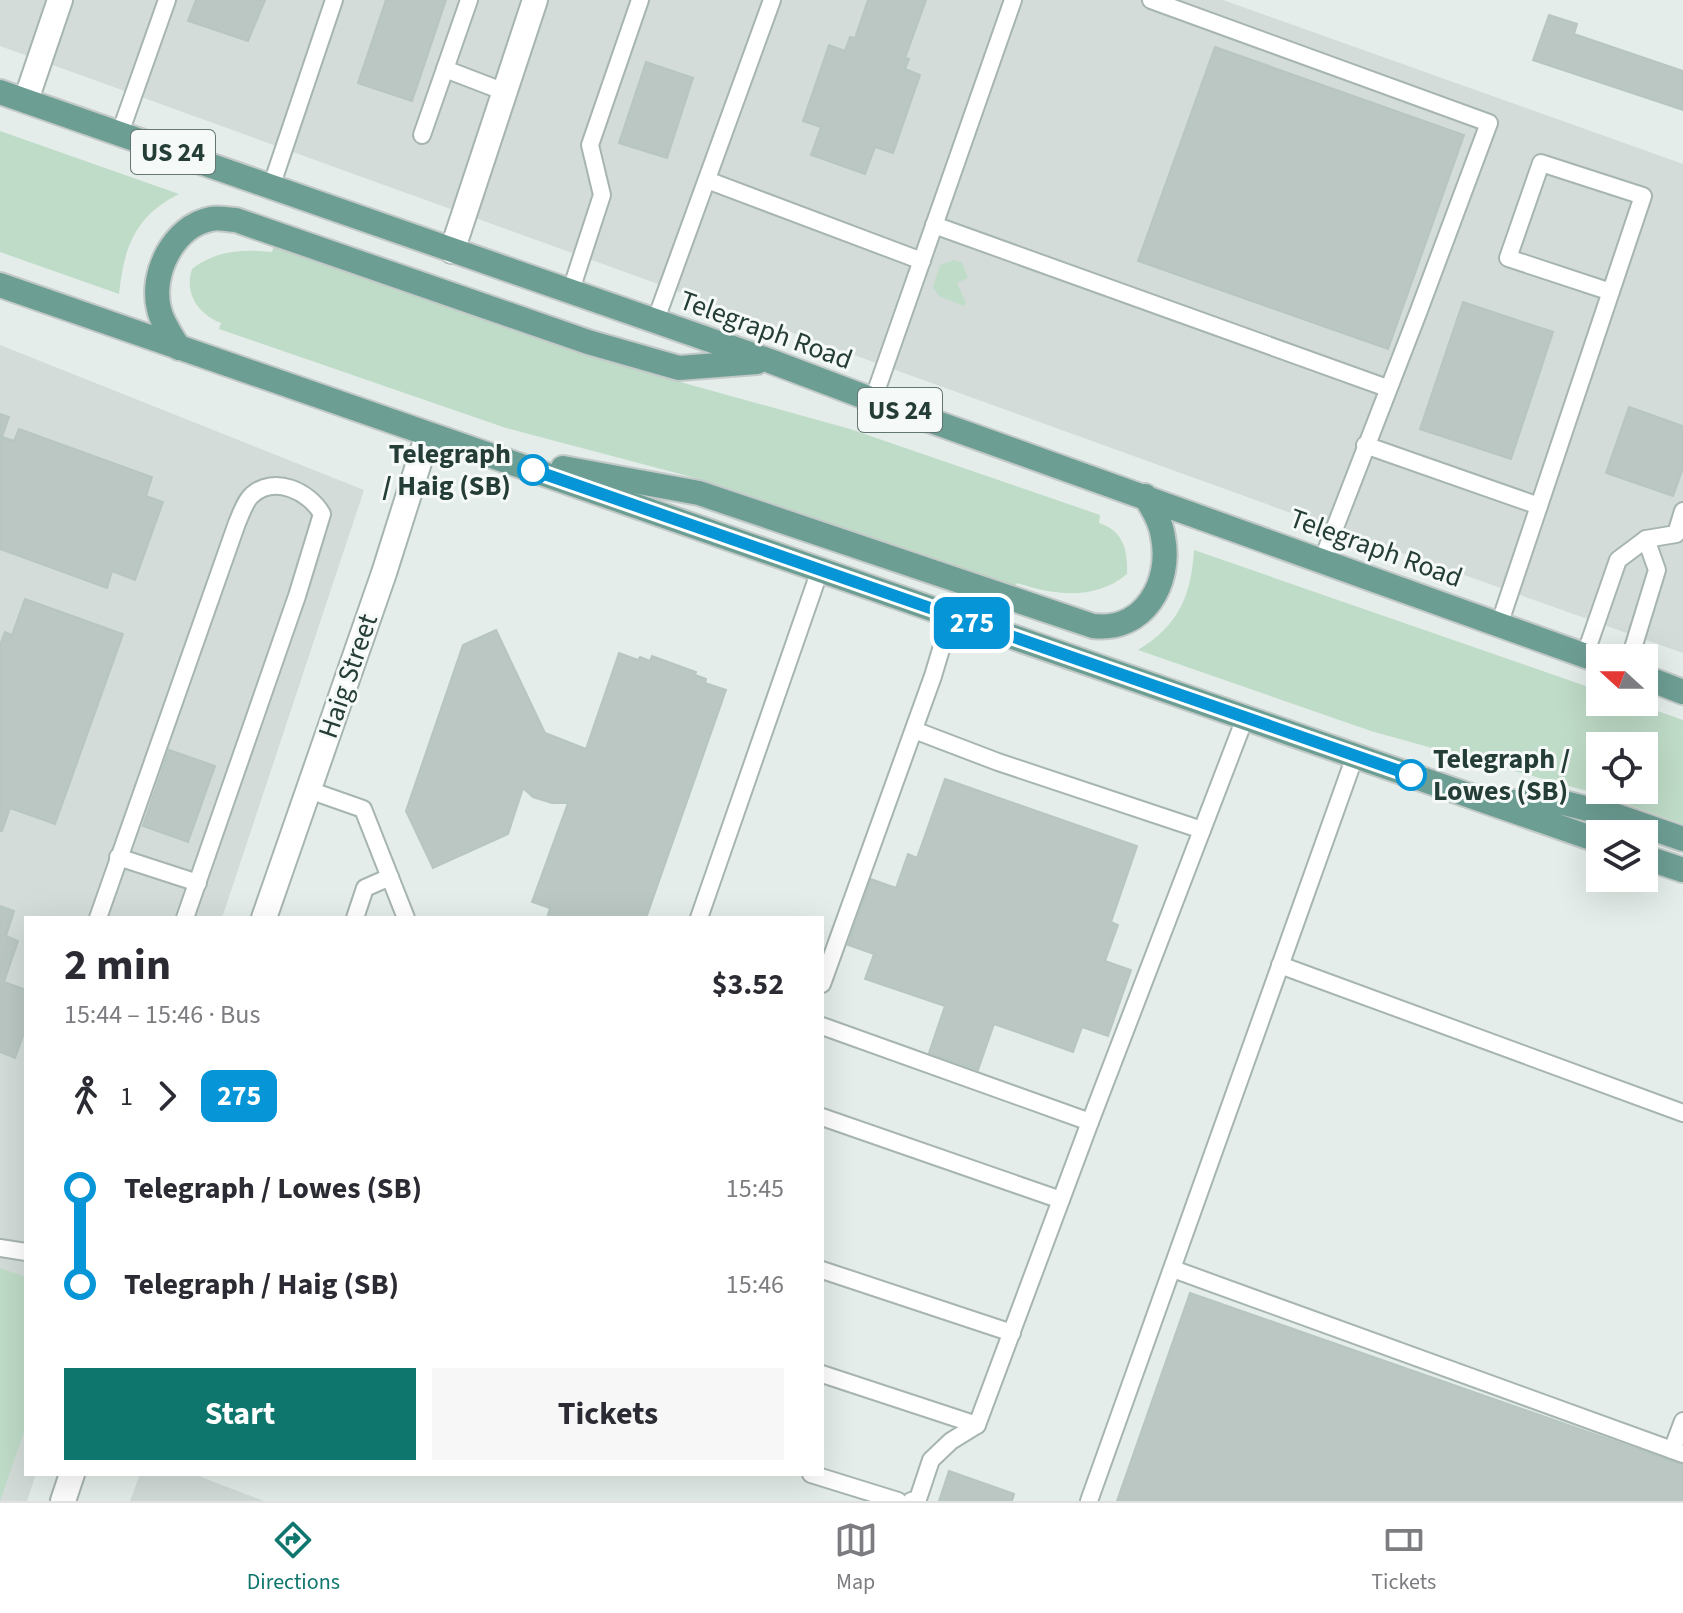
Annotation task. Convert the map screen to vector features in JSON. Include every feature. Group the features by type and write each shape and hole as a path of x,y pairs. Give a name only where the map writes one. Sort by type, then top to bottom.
{"main road":[{"name":"Telegraph Road","path":"0,92 770,361 1586,656"},
{"path":"179,348 163,323 158,306 158,285 176,239 192,226 213,218 236,220 577,339 679,368 770,361"},
{"path":"0,285 1586,836"},
{"path":"491,456 699,493 1103,628 1117,626 1140,613 1149,604 1162,579 1164,537 1157,516 1145,496"},
{"path":"1658,682 1683,692"},
{"path":"1485,801 1564,803 1617,816 1683,839"},
{"path":"1658,862 1683,870"}],"street":[{"path":"26,100 60,0"},
{"path":"452,251 535,0"},
{"name":"Haig Street","path":"265,916 428,434"},
{"path":"63,1501 71,1476"}],"lane":[{"path":"120,133 167,0"},
{"path":"271,187 334,0"},
{"path":"422,135 469,0"},
{"path":"570,293 602,195 590,145 640,0"},
{"path":"655,322 772,0"},
{"path":"873,400 1013,0"},
{"path":"1151,0 1489,123 1322,561"},
{"path":"445,69 505,92"},
{"path":"1499,625 1611,292 1643,196 1541,163 1508,258 1611,292"},
{"path":"707,180 922,261"},
{"path":"934,225 1387,388"},
{"path":"1365,445 1539,506"},
{"path":"99,916 237,523 251,496 269,485 283,486 317,504 322,514 297,596 186,916"},
{"path":"1597,644 1618,560 1646,539 1676,534 1683,511"},
{"path":"1634,644 1657,570 1646,539"},
{"path":"700,916 820,570"},
{"path":"824,978 933,676 951,616"},
{"path":"911,1501 918,1499 931,1460 951,1441 977,1425 1245,718"},
{"path":"914,730 998,762 1202,830"},
{"path":"1089,1501 1355,756"},
{"path":"309,790 363,809 405,916"},
{"path":"118,857 198,883"},
{"path":"356,916 365,888 390,877"},
{"path":"1280,965 1683,1113"},
{"path":"824,1027 1090,1122"},
{"path":"824,1118 1061,1200"},
{"path":"0,1248 24,1252"},
{"path":"1173,1269 1678,1452 1683,1421"},
{"path":"824,1271 1012,1333"},
{"path":"824,1375 977,1425"},
{"path":"817,1476 898,1501"}],"shaded area":[{"path":"0,0 1223,0 1683,164 1683,653 1374,543 0,46"},
{"path":"0,345 364,490 223,916 24,916 24,1476 35,1476 27,1501 0,1501"},
{"path":"139,1476 198,1476 264,1501 130,1501"}],"green space":[{"path":"0,131 179,194 152,212 134,235 124,262 119,294 0,252"},
{"path":"274,245 612,363 850,429 1100,515 1099,523 1114,531 1122,542 1127,574 1115,583 1088,592 1059,593 1017,583 1014,590 699,479 506,428 219,329 221,323 206,314 195,302 190,286 192,269 230,252 272,252"},
{"path":"954,260 962,263 968,278 957,283 966,303 964,306 939,296 933,287 940,265"},
{"path":"1194,550 1586,686 1586,716 1658,716 1658,711 1683,720 1683,824 1626,804 1658,804 1658,732 1586,732 1586,791 1371,731 1138,650 1173,620 1190,582"},
{"path":"0,1268 24,1276 24,1432 0,1501"}],"building":[{"path":"196,0 265,0 248,41 188,21"},
{"path":"386,0 446,0 412,101 358,83"},
{"path":"868,0 926,0 905,58 909,59 905,69 920,75 893,153 875,147 865,174 811,155 821,127 803,121 829,45 845,51 850,37 855,38"},
{"path":"1549,15 1577,24 1574,34 1683,71 1683,110 1533,60"},
{"path":"1215,47 1464,135 1388,349 1138,261"},
{"path":"646,62 693,78 667,158 619,143"},
{"path":"1463,302 1553,332 1511,459 1420,429"},
{"path":"1629,407 1683,426 1683,468 1673,496 1606,473"},
{"path":"0,414 9,417 2,437 14,441 19,429 152,477 146,496 163,502 135,580 112,571 107,588 0,549"},
{"path":"25,599 123,634 55,824 10,808 0,831 0,645 5,632 12,635"},
{"path":"496,630 545,733 586,749 619,653 638,660 640,657 650,661 652,656 696,672 695,675 706,679 705,683 726,690 647,916 548,916 550,908 532,902 568,803 552,803 533,797 523,788 508,834 433,868 406,811 463,645"},
{"path":"169,750 215,766 188,842 143,826"},
{"path":"945,779 1137,846 1111,922 1118,925 1105,961 1131,970 1108,1036 1082,1027 1073,1052 994,1024 978,1070 929,1053 945,1006 865,979 874,954 848,945 871,879 896,888 908,854 917,858"},
{"path":"0,906 14,911 6,936 18,941 4,982 24,989 24,1033 15,1058 0,1052"},
{"path":"1190,1293 1683,1465 1683,1501 1117,1501"},
{"path":"949,1471 1014,1494 1012,1501 939,1501"}],"bus line":[{"name":"275","path":"533,470 1411,775"}],"place":[{"name":"Telegraph / Haig (SB)","path":"533,470"},
{"name":"Telegraph / Lowes (SB)","path":"1411,775"}]}
